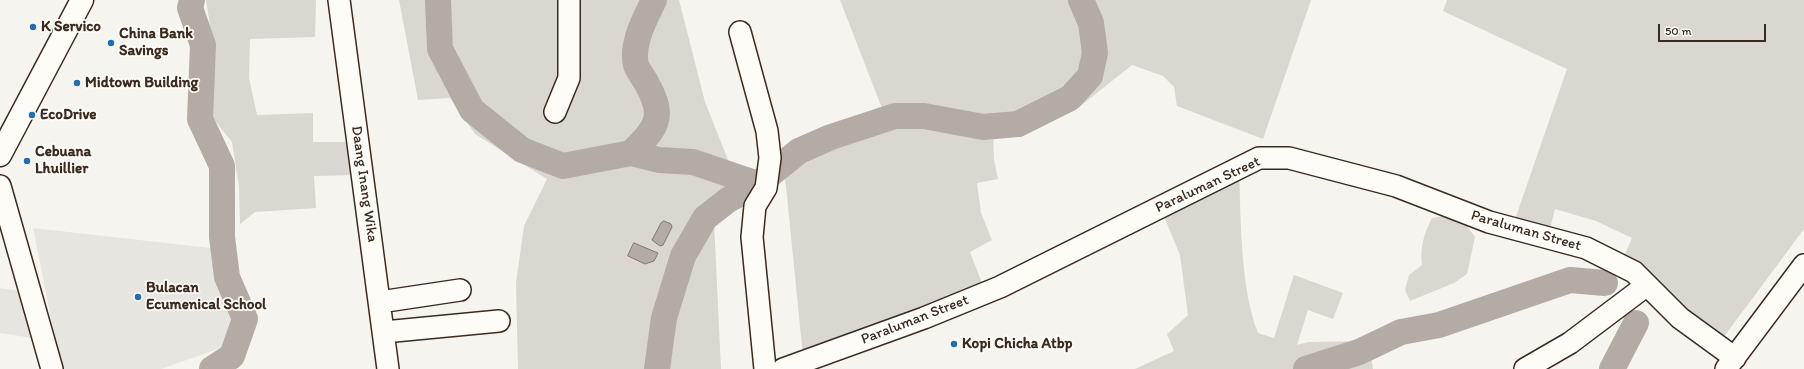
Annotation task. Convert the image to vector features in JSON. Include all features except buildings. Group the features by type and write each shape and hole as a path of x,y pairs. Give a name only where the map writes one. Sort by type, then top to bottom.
{"main road":[{"path":"0,155 82,0"}],"street":[{"name":"Daang Inang Wika","path":"339,0 388,369"},
{"path":"555,112 569,78 569,0"},
{"path":"740,32 767,130 770,158 766,188 756,206 752,237 765,369"},
{"name":"Paraluman Street","path":"783,369 924,318 1000,287 1259,158 1289,158 1396,186 1489,222 1586,248 1634,272 1680,318 1730,364"},
{"path":"0,186 52,369"},
{"path":"1730,364 1804,265"},
{"path":"1525,369 1570,343 1647,285"},
{"path":"380,302 460,290"},
{"path":"384,332 499,321"}],"shaded area":[{"path":"206,0 316,0 315,37 250,39 249,78 257,115 313,113 313,142 349,142 356,175 314,176 316,208 255,212 240,224 239,187 232,142 212,117 213,45"},
{"path":"399,0 679,0 705,102 740,190 713,201 721,369 518,369 516,283 524,226 547,179 475,134 450,98 418,100"},
{"path":"840,0 1311,0 1263,139 1177,106 1174,87 1163,76 1132,65 1078,108 1000,130 993,129 994,160 998,179 977,183 981,213 992,240 970,252 985,291 803,356 786,186 781,156 885,116"},
{"path":"1447,0 1804,0 1804,229 1720,342 1623,259 1632,238 1596,221 1555,209 1547,240 1511,231 1567,69 1443,11"},
{"path":"1239,170 1242,253 1252,315 1258,333 1274,338 1294,275 1343,293 1333,319 1308,310 1297,345 1308,342 1369,341 1373,369 1135,369 1174,351 1167,334 1188,315 1180,255 1163,214"},
{"path":"1445,216 1463,221 1475,237 1467,274 1454,283 1410,301 1405,290 1409,275 1422,265 1422,246 1427,229 1432,218"},
{"path":"664,221 671,224 672,227 663,245 660,246 652,240 661,223"},
{"name":"Bulacan Ecumenical School","path":"33,228 219,249 223,275 237,318 229,345 161,369 61,369"},
{"path":"634,243 658,253 654,261 645,264 628,256"},
{"path":"0,288 26,292 39,339 0,333"}],"waterway":[{"path":"192,0 190,8 203,45 200,119 222,166 222,237 227,277 245,319 232,356 212,369"},
{"path":"438,0 440,49 472,110 522,150 563,166 631,153 659,160 693,162 758,184 728,200 705,218 683,256 664,318 657,369"},
{"path":"631,153 647,136 656,122 657,114 653,96 636,65 635,57 637,40 654,0"},
{"path":"758,184 799,151 831,137 895,116 924,116 983,127 1018,124 1070,98 1090,76 1095,53 1091,23 1081,0"},
{"path":"1306,369 1359,352 1401,332 1439,325 1570,280 1605,283"},
{"path":"1612,369 1636,323"}],"place":[{"name":"K Servico","path":"33,27"},
{"name":"China Bank Savings","path":"111,43"},
{"name":"Midtown Building","path":"77,83"},
{"name":"EcoDrive","path":"32,115"},
{"name":"Cebuana Lhuillier","path":"27,161"},
{"name":"Bulacan Ecumenical School","path":"138,297"},
{"name":"Kopi Chicha Atbp","path":"954,344"}]}
